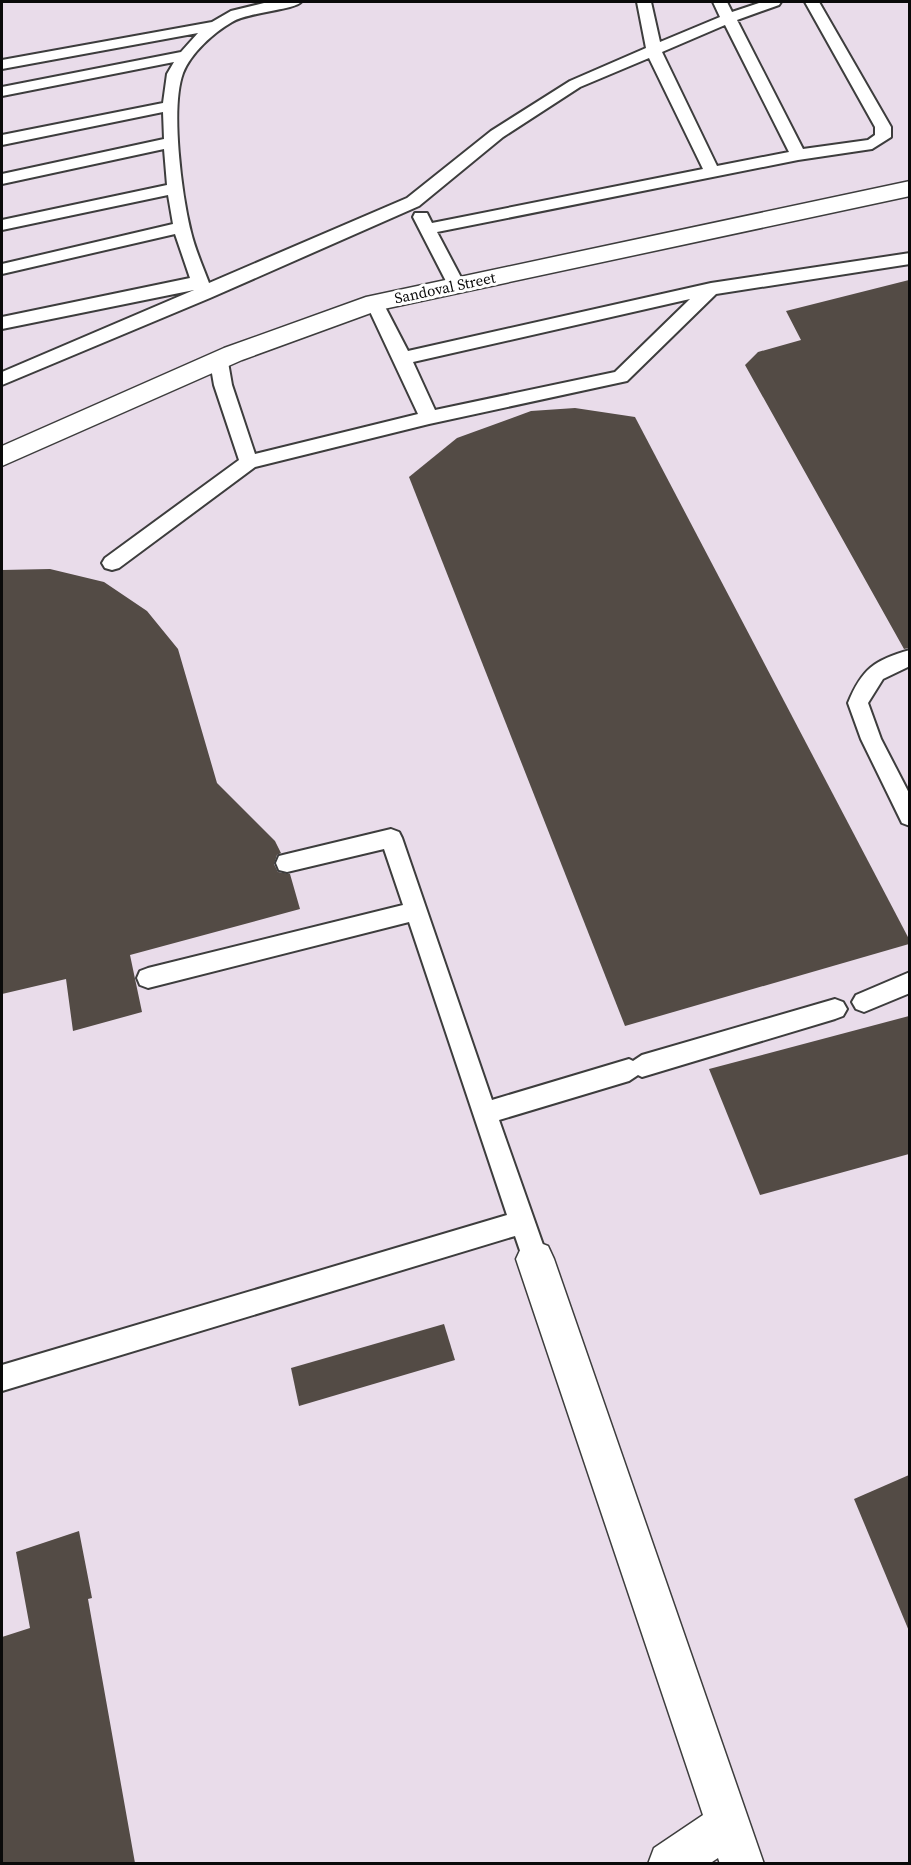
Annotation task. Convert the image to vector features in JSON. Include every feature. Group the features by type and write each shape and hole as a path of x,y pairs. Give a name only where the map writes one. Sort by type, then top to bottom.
{"street":[{"name":"Sandoval Street","path":"2,457 219,362 331,316 375,303 456,285 909,188"},
{"path":"529,1240 735,1844 670,1863"}],"lane":[{"path":"202,288 182,227 177,188 171,106 175,75 188,55 219,25 235,15 253,9 294,2"},
{"path":"644,2 654,52 712,172"},
{"path":"720,2 798,155"},
{"path":"2,378 21,372 202,288 413,202 496,134 575,84 727,19 774,2"},
{"path":"427,229 798,155 872,144 883,137 883,127 812,2"},
{"path":"2,64 219,25"},
{"path":"2,91 188,55"},
{"path":"2,140 171,106"},
{"path":"2,179 172,142"},
{"path":"2,225 177,188"},
{"path":"413,202 456,285"},
{"path":"2,269 182,227"},
{"path":"403,358 711,289 909,258"},
{"path":"2,323 202,288"},
{"path":"112,563 249,462 429,418 621,377 711,289"},
{"path":"375,303 403,358 429,418"},
{"path":"219,362 223,384 249,462"},
{"path":"909,658 894,662 868,679 858,703 871,739 909,817"},
{"path":"2,1378 529,1240 391,838 287,863"},
{"path":"148,978 416,911"},
{"path":"864,1002 909,982"},
{"path":"485,1113 835,1009"}],"shaded area":[{"path":"2,2 909,2 909,1863 2,1864"}],"building":[{"path":"909,280 909,648 904,649 745,365 758,352 801,340 786,311"},
{"path":"575,408 635,417 909,939 909,944 625,1026 409,477 457,438 531,411"},
{"path":"50,569 104,582 147,611 178,649 217,783 275,841 281,853 277,855 274,864 278,872 290,874 300,909 130,955 142,1012 73,1031 66,979 2,994 2,570"},
{"path":"909,1016 909,1154 760,1195 709,1069"},
{"path":"444,1324 455,1360 299,1406 291,1368"},
{"path":"909,1475 909,1631 854,1499"},
{"path":"79,1531 92,1598 88,1599 135,1863 2,1863 2,1637 30,1628 16,1552"}]}
